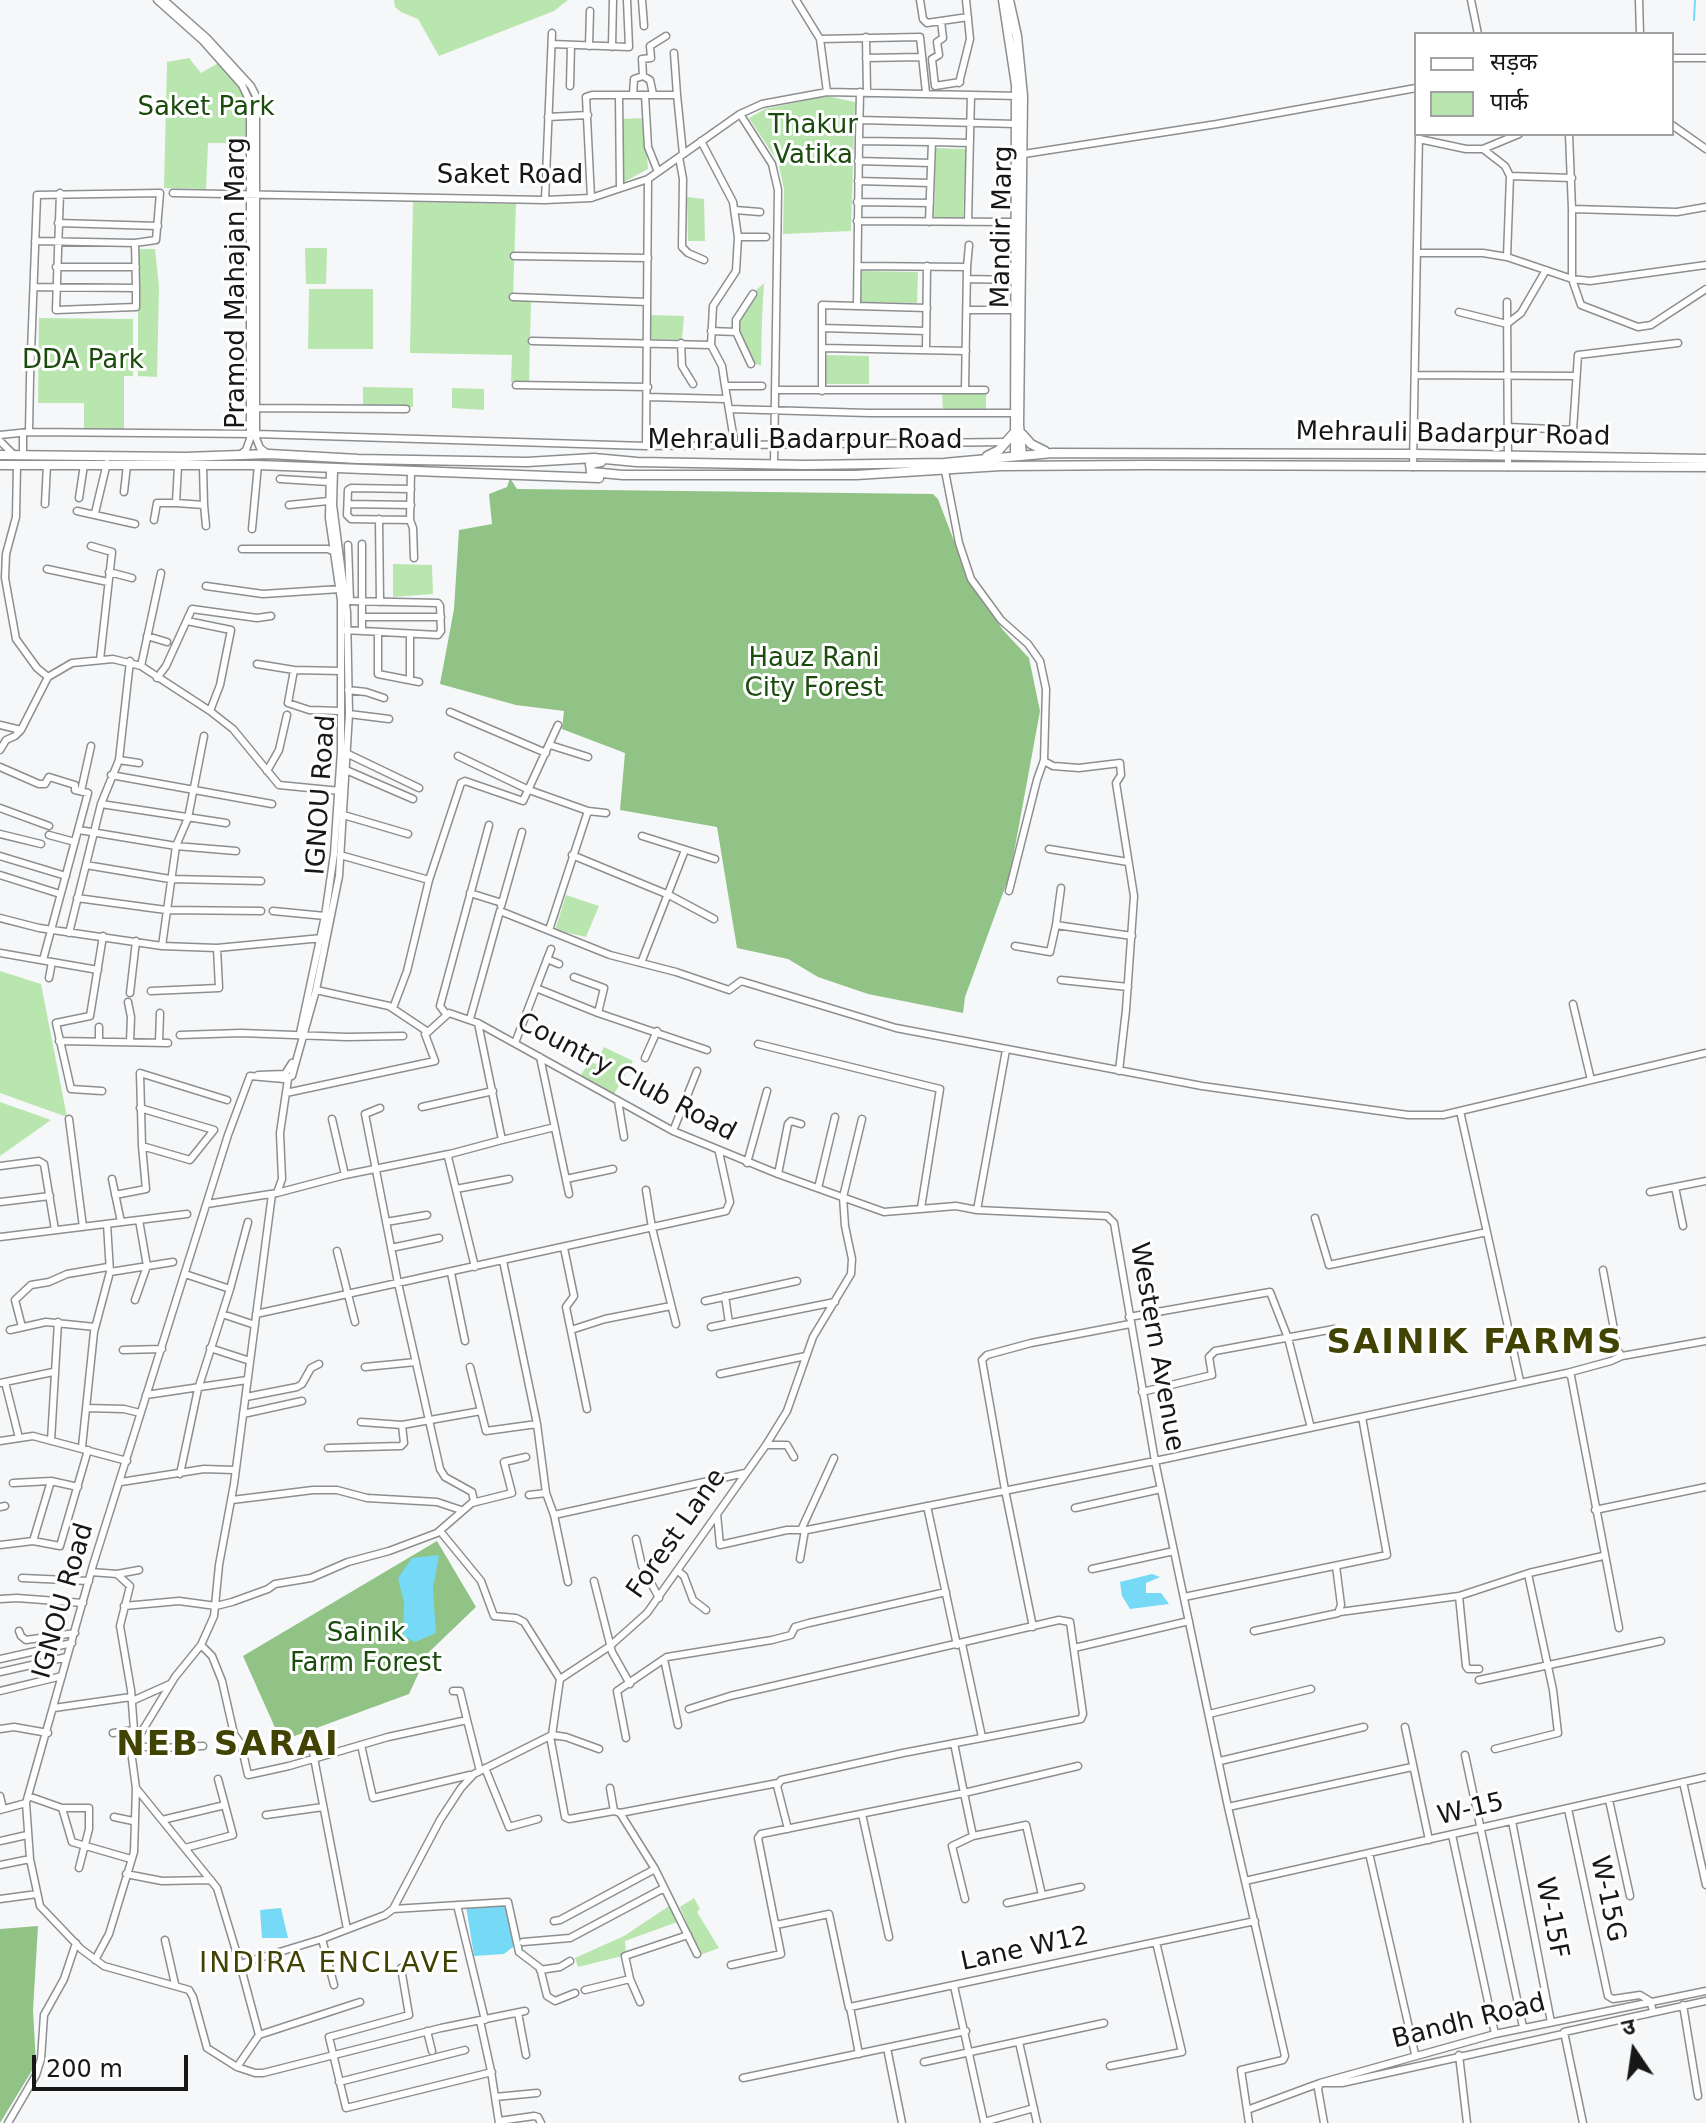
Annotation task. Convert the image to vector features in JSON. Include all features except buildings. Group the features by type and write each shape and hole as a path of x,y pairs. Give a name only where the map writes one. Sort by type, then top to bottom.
{"main road":[{"name":"Mandir Marg","path":"1006,0 1017,36 1024,154 1019,455"},
{"name":"Mandir Marg","path":"1019,455 1014,434 1014,280 1016,124 1020,96"},
{"path":"1019,425 1028,442 1053,453"},
{"path":"983,458 999,450 1014,434"},
{"name":"Mehrauli Badarpur Road","path":"0,465 18,459 108,460 269,454 358,459 527,462 594,458 637,462 891,466 1053,453 1706,459"},
{"path":"1154,453 1154,465"},
{"name":"Mehrauli Badarpur Road","path":"0,455 47,465 84,465 108,460 127,465 258,465 582,478 623,475 856,475 1001,466 1706,467"},
{"path":"527,462 569,461 576,466 571,475 542,477"},
{"path":"623,475 594,473 589,467 594,462 637,462"}],"street":[{"name":"Pramod Mahajan Marg","path":"157,0 203,41 247,93 254,193"},
{"name":"Pramod Mahajan Marg","path":"164,0 207,38 254,91 257,102 253,435 260,448 269,454"},
{"path":"612,47 613,0"},
{"path":"552,44 626,48 630,44 627,0"},
{"path":"642,0 644,26"},
{"path":"806,0 797,2 820,39 827,92"},
{"path":"920,0 924,22 968,17"},
{"path":"957,94 970,39 966,1 975,0"},
{"path":"1471,0 1478,32"},
{"path":"1639,0 1640,32"},
{"path":"589,46 590,11"},
{"path":"941,21 943,38 937,42 939,55 932,59 937,90 960,82"},
{"path":"545,200 552,33"},
{"path":"643,76 642,59 651,58 650,46 666,36"},
{"path":"857,306 859,120 864,92 866,37"},
{"path":"820,39 920,37 926,93"},
{"path":"570,86 571,45"},
{"path":"674,53 683,179 682,247 704,260"},
{"path":"866,58 922,57"},
{"path":"1674,58 1706,58"},
{"path":"633,95 634,79 643,76 650,80 648,147 658,172"},
{"path":"1024,154 1414,89"},
{"name":"Saket Road","path":"173,193 545,200 591,198 648,179 740,114 762,104 827,92 926,93 937,90 957,94 1020,96"},
{"path":"619,95 620,188"},
{"path":"591,198 586,97 677,95"},
{"path":"968,222 971,95"},
{"path":"740,114 772,164 778,190 774,465"},
{"path":"548,117 588,115"},
{"path":"859,120 1016,124"},
{"path":"1674,126 1706,149"},
{"path":"1413,467 1419,137 1466,149 1483,149 1514,136"},
{"path":"1569,136 1572,279 1581,305 1638,327 1651,325 1706,289"},
{"path":"701,141 735,210 738,237 736,271 713,306 711,331 711,345 722,366 735,446"},
{"path":"859,141 969,143"},
{"path":"929,222 932,142"},
{"path":"1483,149 1505,166 1510,176 1507,257"},
{"path":"858,161 931,163"},
{"path":"1510,176 1572,178"},
{"path":"646,446 648,179"},
{"path":"858,181 930,183"},
{"path":"35,241 135,243 157,240 160,193 38,193 35,241 34,287 26,432 18,459 16,517 6,554 5,578 16,639 37,668 48,677"},
{"path":"60,193 56,310 136,307 135,243"},
{"path":"857,202 930,203"},
{"path":"1572,209 1677,212 1706,207"},
{"path":"735,210 760,212"},
{"path":"857,221 1015,222"},
{"path":"58,223 158,226"},
{"path":"738,237 766,237"},
{"path":"965,390 969,245"},
{"path":"1418,253 1483,253 1507,257 1572,279 1590,281 1706,266"},
{"path":"514,256 648,258"},
{"path":"858,266 967,267"},
{"path":"926,350 927,266"},
{"path":"56,267 136,267"},
{"path":"1507,324 1521,313 1546,270"},
{"path":"967,279 1014,280"},
{"path":"34,287 136,288"},
{"path":"751,364 736,332 736,320 753,294"},
{"path":"513,297 647,302"},
{"path":"1507,302 1508,467"},
{"path":"822,391 822,305 927,308"},
{"path":"967,310 1014,310"},
{"path":"1459,312 1507,324"},
{"path":"822,328 926,331"},
{"path":"711,331 736,332"},
{"path":"532,341 711,345"},
{"path":"681,343 682,366 693,384"},
{"path":"1509,427 1573,430 1578,355 1678,343"},
{"path":"822,348 966,351"},
{"name":"Pramod Mahajan Marg","path":"240,455 253,435 256,408 253,367"},
{"path":"1415,375 1576,376"},
{"path":"516,385 648,387"},
{"path":"725,386 762,386"},
{"path":"775,390 985,390"},
{"path":"647,397 726,399"},
{"path":"256,408 406,409"},
{"path":"729,409 1014,413"},
{"path":"18,459 0,438 26,432 646,446 1007,442"},
{"path":"95,513 108,460"},
{"path":"45,504 47,465"},
{"path":"79,498 84,465"},
{"path":"124,492 127,465"},
{"path":"252,529 258,465"},
{"path":"176,503 178,466"},
{"path":"203,466 206,526"},
{"name":"IGNOU Road","path":"175,1984 123,1973 95,1960 40,1906 27,1835 27,1800 91,1572 250,1076 287,1073 316,990 338,880 344,630 328,501 332,468"},
{"name":"IGNOU Road","path":"332,468 349,714 346,770 340,791"},
{"path":"411,471 410,520 414,558"},
{"path":"945,471 959,543 971,579 1001,620 1028,644 1040,661 1046,689 1044,760 1009,891"},
{"path":"280,479 329,482"},
{"path":"410,520 348,518 348,490 411,489"},
{"path":"289,505 328,501"},
{"path":"154,520 157,503 204,505"},
{"path":"348,504 411,505"},
{"path":"77,511 135,524"},
{"path":"379,519 380,602"},
{"path":"362,544 362,631"},
{"path":"344,630 438,635 441,631 438,603 349,599 348,545"},
{"path":"91,546 112,550 100,660"},
{"path":"242,549 328,549 335,552"},
{"path":"47,569 108,582"},
{"path":"109,572 132,578"},
{"path":"141,666 161,573"},
{"path":"206,586 263,594 340,589"},
{"path":"157,678 166,666 191,610 195,608 257,618 271,616"},
{"path":"362,617 441,617"},
{"path":"187,621 231,630 220,685 210,711"},
{"path":"378,633 378,674 419,682"},
{"path":"410,634 410,679"},
{"path":"147,636 167,642"},
{"path":"69,933 101,804 119,760 130,661"},
{"path":"0,750 6,740 21,730 48,677 72,663 130,661 233,729 282,786 340,791"},
{"path":"257,664 294,670 341,671"},
{"path":"294,670 288,703 309,710 340,711"},
{"path":"348,690 384,698"},
{"path":"450,712 546,753"},
{"path":"349,714 389,719"},
{"path":"267,771 279,750 287,715"},
{"path":"0,725 21,730"},
{"path":"393,1008 407,971 429,880 462,782 521,801 558,725"},
{"path":"162,946 176,846 188,818 204,736"},
{"path":"550,745 588,757"},
{"path":"81,791 91,746"},
{"path":"346,753 419,788"},
{"path":"458,756 529,790 588,811 606,813"},
{"path":"119,760 139,763"},
{"path":"1044,760 1053,766 1079,768 1119,761 1121,775 1116,783 1134,896 1119,1071"},
{"path":"0,767 39,784 45,784 49,777 75,785 75,790 88,793 52,930 49,978"},
{"path":"346,770 413,799"},
{"path":"111,775 272,804"},
{"path":"101,804 226,823"},
{"path":"0,808 49,826"},
{"path":"549,930 588,811"},
{"path":"339,814 408,834"},
{"path":"446,1014 440,1006 489,825"},
{"path":"79,830 176,846 236,851"},
{"path":"470,1019 522,832"},
{"path":"0,834 41,844"},
{"path":"49,835 75,842"},
{"path":"642,836 715,859"},
{"path":"1049,849 1128,862"},
{"path":"641,963 685,850"},
{"path":"337,855 429,880"},
{"name":"IGNOU Road","path":"133,1746 170,1684 201,1645 214,1616 256,1314 275,1194 282,1179 280,1133 288,1079 295,1069 322,938 330,877 337,855"},
{"path":"572,855 669,895 714,919"},
{"path":"0,856 66,876"},
{"path":"86,865 170,879 261,881"},
{"path":"0,875 60,894"},
{"path":"330,877 338,880"},
{"path":"1015,946 1050,952 1058,926 1061,888"},
{"path":"470,893 502,903"},
{"path":"77,898 166,910 261,911"},
{"path":"273,911 325,916"},
{"path":"500,911 602,952 729,990 741,981 896,1028 1202,1086 1408,1115 1435,1116 1460,1111 1706,1053"},
{"path":"0,918 69,933 162,946 217,948 322,938"},
{"path":"1058,926 1132,936"},
{"path":"102,1091 71,1089 56,1022 90,1016 103,936"},
{"path":"130,993 136,941"},
{"path":"151,991 219,988 217,948"},
{"path":"515,1043 551,949"},
{"path":"0,953 98,970"},
{"path":"547,959 559,964"},
{"path":"574,977 604,988 598,1013"},
{"path":"1061,980 1128,987"},
{"path":"536,988 707,1050"},
{"name":"Country Club Road","path":"316,990 393,1008 428,1032 446,1014 470,1019 673,1131 747,1163 884,1212 956,1206 977,1210"},
{"path":"128,1002 130,1042"},
{"path":"1573,1004 1591,1080"},
{"path":"159,1042 160,1013"},
{"path":"478,1023 502,1140"},
{"path":"99,1027 99,1041"},
{"path":"645,1058 657,1031"},
{"path":"286,1093 435,1061 425,1034"},
{"path":"180,1035 403,1036"},
{"path":"59,1041 168,1043"},
{"path":"758,1044 940,1089 921,1208"},
{"path":"977,1210 1006,1050"},
{"path":"540,1057 569,1194"},
{"path":"673,1131 697,1071"},
{"path":"115,1195 146,1189 139,1076 143,1072 227,1100"},
{"path":"250,1076 288,1079"},
{"path":"422,1107 493,1091"},
{"path":"747,1163 767,1091"},
{"path":"618,1101 624,1137"},
{"path":"140,1108 214,1130 190,1160 142,1146"},
{"path":"380,1108 365,1113 398,1283 441,1472 472,1492 472,1503"},
{"path":"1460,1111 1520,1381"},
{"path":"818,1188 835,1117"},
{"path":"69,1119 83,1227"},
{"path":"332,1119 345,1175"},
{"name":"Forest Lane","path":"560,1679 610,1646 659,1598 787,1411 813,1337 848,1281 852,1267 843,1197 862,1119"},
{"path":"778,1174 788,1124 791,1121 801,1124"},
{"path":"207,1204 275,1194 555,1127"},
{"path":"256,1314 564,1248 728,1209 730,1205 719,1152"},
{"path":"449,1154 475,1267"},
{"path":"0,1166 43,1163 55,1230"},
{"path":"566,1179 613,1169"},
{"path":"112,1179 121,1222"},
{"path":"456,1189 509,1179"},
{"path":"1650,1192 1706,1181"},
{"path":"1675,1187 1683,1226"},
{"path":"646,1190 652,1228 676,1324"},
{"path":"0,1202 50,1196"},
{"name":"Western Avenue","path":"977,1210 1111,1218 1114,1223 1155,1461 1228,1807 1285,2056 1283,2060 1241,2070 1247,2110"},
{"path":"0,1237 187,1214"},
{"path":"386,1222 427,1215"},
{"path":"1315,1218 1329,1265 1487,1232"},
{"path":"135,1300 147,1266 139,1220"},
{"path":"180,1474 198,1389 248,1222"},
{"path":"0,1545 33,1541 60,1546 78,1487 85,1449 95,1327 109,1269 107,1224"},
{"path":"391,1248 439,1238"},
{"path":"564,1248 574,1293 566,1307 587,1409"},
{"path":"337,1251 355,1322"},
{"path":"503,1261 537,1424 546,1493 554,1515 568,1582"},
{"path":"22,1327 15,1300 31,1285 67,1274 173,1262"},
{"path":"1603,1270 1618,1351 1622,1356"},
{"path":"451,1273 465,1341"},
{"path":"185,1274 230,1289"},
{"path":"705,1301 797,1281"},
{"path":"1033,1627 982,1366 984,1357 1130,1320 1270,1292 1288,1338 1311,1428"},
{"path":"725,1296 729,1323"},
{"path":"711,1327 835,1302"},
{"path":"571,1330 605,1319 671,1306"},
{"path":"222,1314 255,1325"},
{"path":"10,1330 58,1322 95,1327"},
{"path":"51,1441 58,1322"},
{"path":"1142,1392 1212,1375 1209,1357 1215,1351 1334,1329"},
{"path":"717,1514 720,1545 1155,1461 1567,1373 1622,1356 1706,1341"},
{"path":"210,1348 250,1361"},
{"path":"123,1350 162,1349"},
{"path":"720,1374 806,1356"},
{"path":"365,1367 416,1362"},
{"path":"246,1397 300,1386 311,1368 319,1364"},
{"path":"470,1367 487,1431 537,1424"},
{"path":"19,1438 2,1383 53,1372"},
{"path":"1567,1373 1571,1376 1619,1628"},
{"path":"146,1395 247,1380"},
{"path":"243,1414 302,1401"},
{"path":"86,1408 124,1409 140,1413"},
{"path":"361,1422 402,1425 481,1411"},
{"path":"1184,1597 1388,1553 1362,1417"},
{"path":"328,1448 402,1445 402,1425"},
{"path":"0,1441 33,1436 127,1461"},
{"path":"766,1445 787,1445 794,1457"},
{"path":"124,1606 179,1601 216,1606 275,1584 311,1578 348,1562 389,1551 440,1531 472,1503 512,1493 504,1462 526,1457"},
{"path":"800,1559 803,1530 834,1458"},
{"path":"121,1482 204,1469 234,1470"},
{"path":"554,1515 745,1473"},
{"path":"13,1483 51,1481 78,1487"},
{"path":"33,1541 51,1481"},
{"path":"1595,1510 1706,1487"},
{"path":"1075,1508 1161,1489"},
{"path":"232,1500 337,1490 367,1498 437,1502 461,1510"},
{"path":"529,1495 546,1493"},
{"path":"927,1506 982,1737"},
{"path":"440,1531 481,1581 494,1616 524,1622 560,1679 551,1735 566,1818 778,1783 982,1737 1081,1719 1083,1714 1072,1627 1067,1620 730,1696 689,1709"},
{"path":"636,1539 642,1566 659,1598"},
{"path":"1092,1569 1174,1551"},
{"path":"1254,1631 1338,1613 1459,1596 1528,1574 1603,1556"},
{"path":"1336,1566 1341,1605 1338,1613"},
{"path":"91,1572 117,1574 139,1570"},
{"path":"678,1571 684,1576 693,1600 706,1610"},
{"path":"95,1960 109,1934 135,1844 132,1699 120,1626 130,1586 117,1574"},
{"path":"1495,1749 1558,1733 1548,1665 1528,1574"},
{"path":"22,1578 89,1581"},
{"path":"594,1581 610,1646 630,1684"},
{"path":"626,1738 617,1693 664,1659 780,1638 791,1635 795,1627 809,1623 946,1592"},
{"path":"1459,1596 1466,1666 1468,1669 1479,1669"},
{"path":"0,1599 83,1603"},
{"path":"1074,1648 1189,1621"},
{"path":"19,1631 26,1640 75,1633"},
{"path":"1479,1680 1661,1641"},
{"path":"0,1659 72,1643"},
{"path":"201,1645 212,1656 222,1681 234,1734 242,1746 247,1775 467,1720"},
{"path":"0,1672 67,1657"},
{"path":"664,1659 678,1725"},
{"path":"0,1691 62,1676"},
{"path":"54,1708 132,1699 170,1684"},
{"path":"1209,1714 1311,1689"},
{"path":"453,1691 460,1691 480,1771 509,1827 538,1819"},
{"path":"0,1729 14,1727 48,1733"},
{"path":"1220,1761 1364,1727"},
{"path":"1405,1727 1429,1840"},
{"path":"113,1733 134,1730"},
{"path":"361,1745 373,1798 480,1771 551,1735 599,1749"},
{"path":"310,1737 347,1929"},
{"path":"954,1743 973,1836"},
{"path":"133,1746 203,1746"},
{"path":"1465,1755 1523,2027"},
{"path":"731,1965 781,1954 758,1837 761,1834 964,1793 1078,1766"},
{"path":"1228,1807 1412,1767"},
{"path":"240,1964 322,1939 385,1915 393,1909 440,1820 480,1771"},
{"name":"W-15","path":"1245,1881 1706,1777"},
{"path":"185,1848 232,1837 234,1833 218,1779"},
{"path":"1683,1782 1706,1885"},
{"path":"778,1783 788,1829"},
{"path":"136,1788 220,1894 259,2035"},
{"path":"610,1788 617,1812 655,1869 697,1954"},
{"path":"0,1796 2,1810 27,1800 62,1808 89,1808 89,1829 79,1868"},
{"path":"1609,1800 1630,1896"},
{"path":"162,1820 225,1805"},
{"path":"266,1815 323,1807"},
{"path":"62,1808 72,1842 131,1859"},
{"name":"W-15G","path":"1568,1809 1608,1996 1613,1999 1640,1995 1650,2001"},
{"path":"862,1814 889,1937"},
{"path":"114,1817 133,1821"},
{"name":"W-15F","path":"1512,1821 1551,2022"},
{"path":"965,1899 952,1846 973,1836 1025,1824 1042,1895"},
{"path":"0,1841 27,1835"},
{"path":"1452,1835 1495,2034"},
{"path":"1369,1853 1415,2054"},
{"path":"0,1865 30,1859"},
{"path":"554,1921 655,1869"},
{"path":"126,1874 162,1881 211,1880"},
{"path":"1007,1903 1081,1887"},
{"path":"523,1942 570,1938 664,1888"},
{"path":"0,1899 37,1894"},
{"path":"393,1909 508,1902 519,1952 540,1970 545,1993 553,2001 575,1993"},
{"path":"457,1905 483,2020 499,2122 534,2116 541,2123"},
{"path":"776,1925 829,1914 859,2054"},
{"name":"Lane W12","path":"849,2008 1255,1921"},
{"path":"640,2002 630,1979 625,1959 627,1955 688,1935"},
{"path":"322,1939 334,1985"},
{"path":"165,1940 175,1984 192,1994 207,2048 237,2067 255,2073 427,2031 522,2012 526,2055"},
{"path":"1110,2066 1182,2052 1156,1942"},
{"path":"8,2123 36,2075 41,2059 44,2015 64,1979 76,1943"},
{"path":"540,1970 570,1961"},
{"path":"401,1968 410,2014 329,2037 346,2108 492,2072"},
{"path":"585,1990 630,1979"},
{"path":"954,1986 984,2122 1034,2108"},
{"name":"Bandh Road","path":"1247,2110 1320,2083 1415,2054 1523,2027 1706,1991"},
{"path":"1650,2001 1653,2011"},
{"path":"1324,2123 1318,2089 1320,2083 1342,2083 1706,2001"},
{"path":"237,2067 259,2035 360,2002"},
{"path":"1683,2005 1698,2096"},
{"path":"924,2062 1104,2023"},
{"path":"427,2031 432,2051"},
{"path":"743,2078 966,2031"},
{"path":"1563,2034 1583,2123"},
{"path":"1019,2042 1037,2123"},
{"path":"887,2048 902,2123"},
{"path":"339,2082 465,2050"},
{"path":"1459,2055 1467,2123"},
{"path":"495,2097 537,2093"},
{"path":"1247,2110 1249,2123"}],"green space":[{"path":"394,0 568,0 554,11 439,56 418,19 401,12 395,7"},
{"name":"Saket Park","path":"189,58 201,73 220,62 245,94 247,143 208,143 206,189 164,188 167,62"},
{"name":"Thakur Vatika","path":"826,96 855,102 851,231 783,234 784,189 778,162 749,118 765,109"},
{"path":"644,118 648,169 624,182 619,119"},
{"path":"936,148 966,149 963,218 934,217"},
{"path":"687,197 704,199 705,241 688,241"},
{"path":"413,202 516,204 513,299 531,301 529,382 511,382 512,355 410,353"},
{"path":"305,248 327,248 326,284 306,284"},
{"path":"138,249 155,249 159,287 157,377 138,376"},
{"path":"862,271 918,272 917,303 861,302"},
{"path":"764,283 761,366 754,363 735,331 753,293"},
{"path":"309,289 373,289 373,349 308,349"},
{"path":"650,315 684,316 682,340 649,339"},
{"name":"DDA Park","path":"39,318 133,319 133,376 124,376 124,430 84,430 84,403 38,403"},
{"path":"826,355 869,356 869,384 826,384"},
{"path":"363,387 413,388 413,407 363,406"},
{"path":"452,388 484,389 484,410 452,408"},
{"path":"986,392 986,410 943,411 942,393"},
{"name":"Hauz Rani City Forest","path":"510,478 517,489 933,494 938,499 969,580 1003,630 1029,658 1040,711 1010,874 965,997 963,1013 868,994 818,977 788,959 737,948 717,827 620,810 625,753 562,729 564,711 516,705 440,684 454,609 459,530 492,524 489,494 507,487"},
{"path":"393,564 432,565 433,594 393,597"},
{"path":"566,895 599,906 586,937 555,930"},
{"path":"0,971 41,984 67,1117 0,1093"},
{"path":"604,1047 633,1061 614,1094 581,1075 589,1062 596,1064"},
{"path":"0,1102 51,1120 0,1156"},
{"name":"Sainik Farm Forest","path":"437,1541 476,1607 428,1653 409,1694 281,1741 243,1656"},
{"path":"694,1898 700,1909 697,1912 719,1948 700,1955 680,1907"},
{"path":"672,1904 680,1921 625,1941 626,1955 578,1967 575,1958 624,1936"},
{"path":"38,1926 33,2010 36,2064 0,2123 0,1929"}],"water":[{"path":"439,1555 433,1589 436,1633 415,1642 403,1636 404,1603 398,1578 412,1558"},
{"path":"1152,1574 1160,1577 1146,1583 1146,1593 1161,1593 1169,1604 1130,1609 1122,1596 1120,1582"},
{"path":"510,1901 518,1943 504,1954 474,1956 466,1906"},
{"path":"281,1908 288,1938 262,1938 260,1910"}],"waterway":[{"path":"1694,20 1695,0"},
{"path":"0,1596 5,1595"}],"district":[{"name":"SAINIK FARMS","path":"1475,1344"},
{"name":"NEB SARAI","path":"228,1746"},
{"name":"INDIRA ENCLAVE","path":"330,1965"}]}
